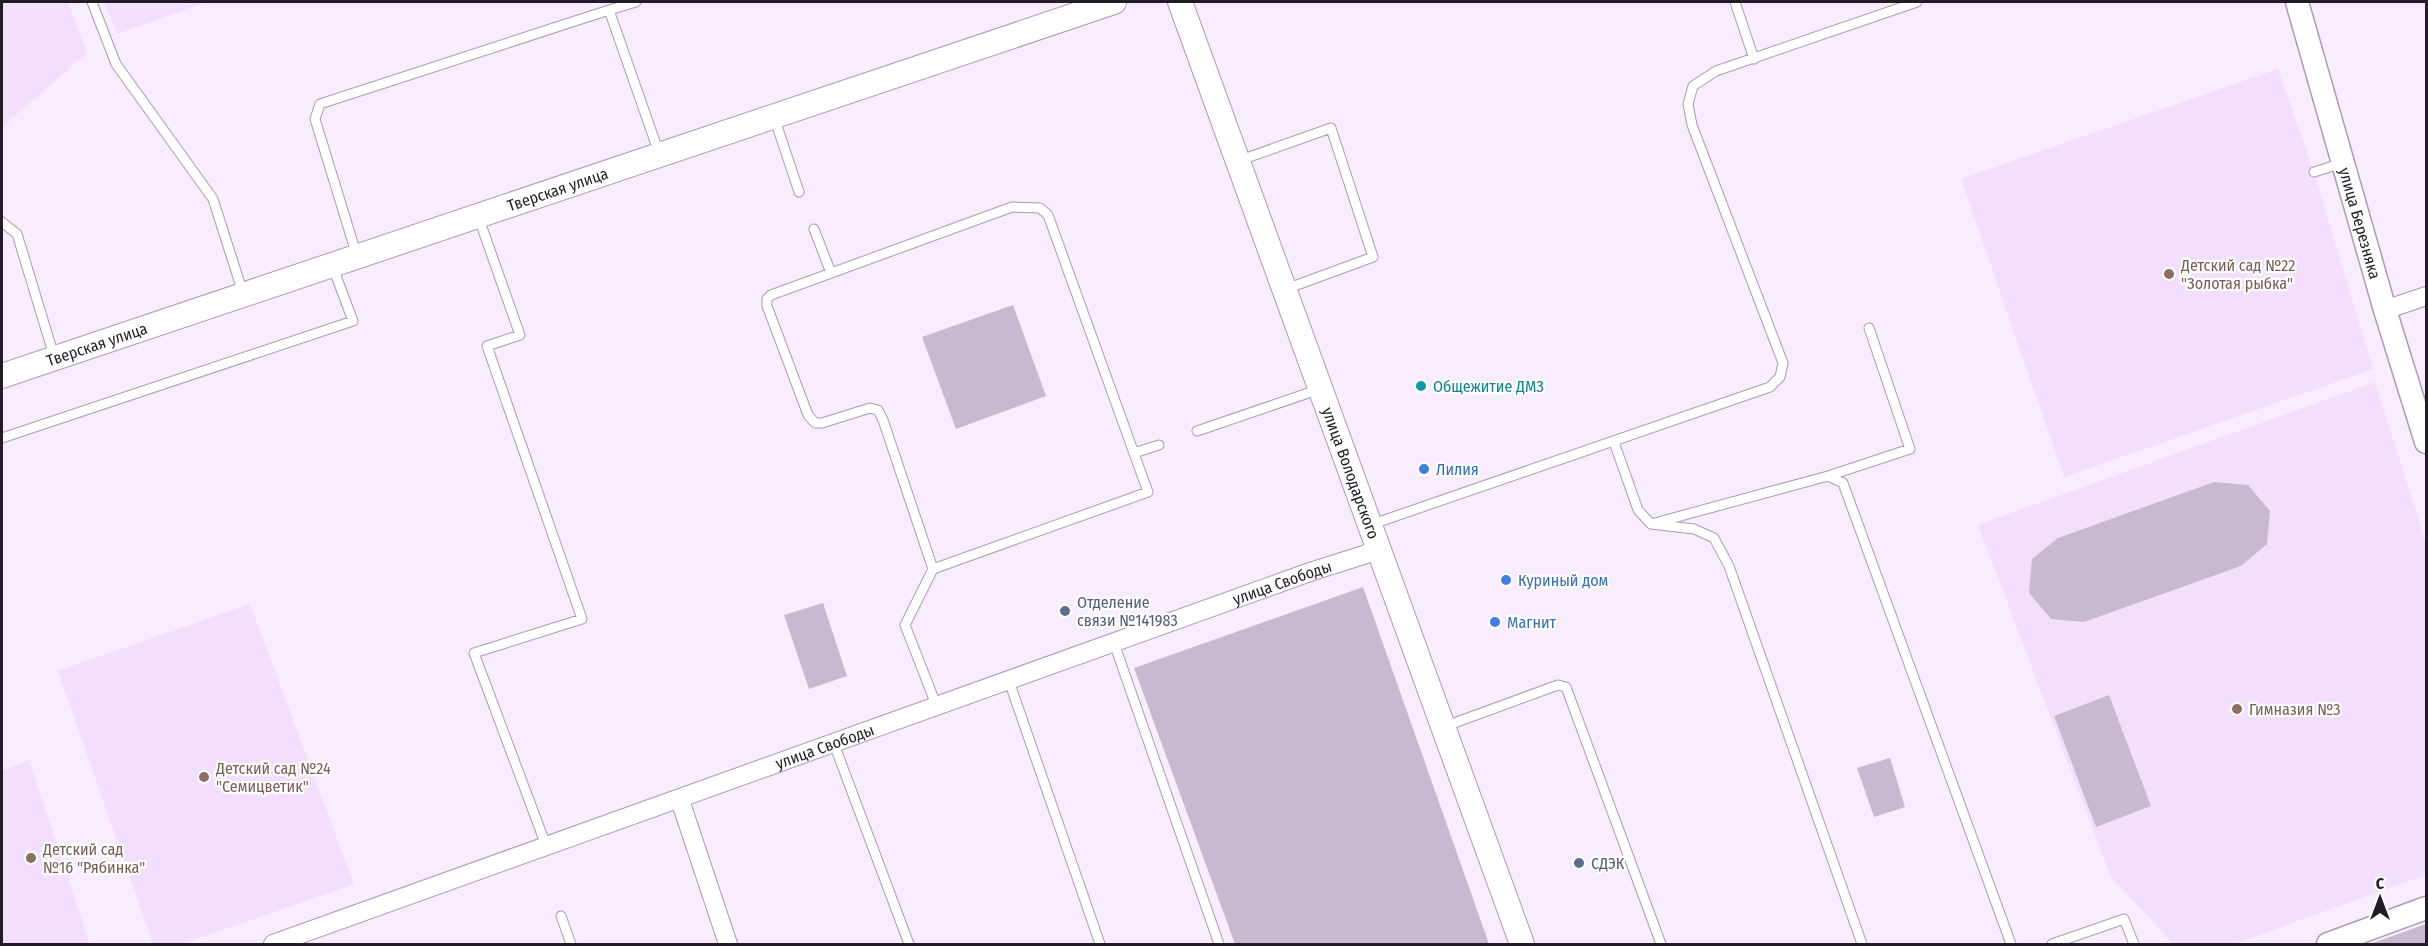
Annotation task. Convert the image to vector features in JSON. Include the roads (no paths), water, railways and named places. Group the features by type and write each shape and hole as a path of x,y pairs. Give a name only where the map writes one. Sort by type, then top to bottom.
{"main road":[{"name":"Тверская улица","path":"2,376 1114,2"},
{"name":"улица Володарского","path":"1180,2 1522,945"}],"street":[{"name":"улица Березняка","path":"2297,2 2385,310 2427,442"},
{"path":"2385,310 2427,296"},
{"name":"улица Свободы","path":"273,945 1310,572 1379,550"},
{"path":"680,800 728,945"},
{"path":"2328,945 2427,908"}],"lane":[{"path":"92,2 116,64 213,199 243,295"},
{"path":"357,257 315,119 321,104 636,2"},
{"path":"1735,2 1754,59"},
{"path":"1370,525 1770,387 1780,377 1784,363 1692,125 1688,104 1692,86 1716,71 1917,2"},
{"path":"609,10 660,156"},
{"path":"774,117 799,192"},
{"path":"1238,161 1331,128 1374,257 1284,289"},
{"path":"2314,172 2343,163"},
{"path":"933,569 878,410 870,408 822,423 815,423 808,415 767,306 767,299 771,295 1012,207 1040,208 1048,215 1148,492 933,569 905,625 937,707"},
{"path":"478,216 520,335 487,346 582,619 474,653 547,848"},
{"path":"2,222 17,234 54,358"},
{"path":"814,229 831,273"},
{"path":"2,438 353,321 332,265"},
{"path":"1651,524 1828,476 1910,449 1869,328"},
{"path":"1197,431 1321,389"},
{"path":"1614,442 1638,510 1651,524 1694,529 1714,538 1729,566 1862,945"},
{"path":"1134,453 1159,445"},
{"path":"1828,476 1843,483 2011,945"},
{"path":"1114,643 1219,945"},
{"path":"1009,681 1100,945"},
{"path":"1443,728 1558,686 1566,687 1661,945"},
{"path":"834,744 909,945"},
{"path":"561,916 571,945"},
{"path":"2052,945 2124,919 2134,945"}],"place":[{"name":"Детский сад №22 \"Золотая рыбка\"","path":"2169,274"},
{"name":"Общежитие ДМЗ","path":"1421,386"},
{"name":"Лилия","path":"1424,469"},
{"name":"Куриный дом","path":"1506,580"},
{"name":"Отделение связи №141983","path":"1065,611"},
{"name":"Магнит","path":"1495,622"},
{"name":"Гимназия №3","path":"2237,709"},
{"name":"Детский сад №24 \"Семицветик\"","path":"204,777"},
{"name":"Детский сад №16 \"Рябинка\"","path":"31,858"},
{"name":"СДЭК","path":"1579,863"}]}
